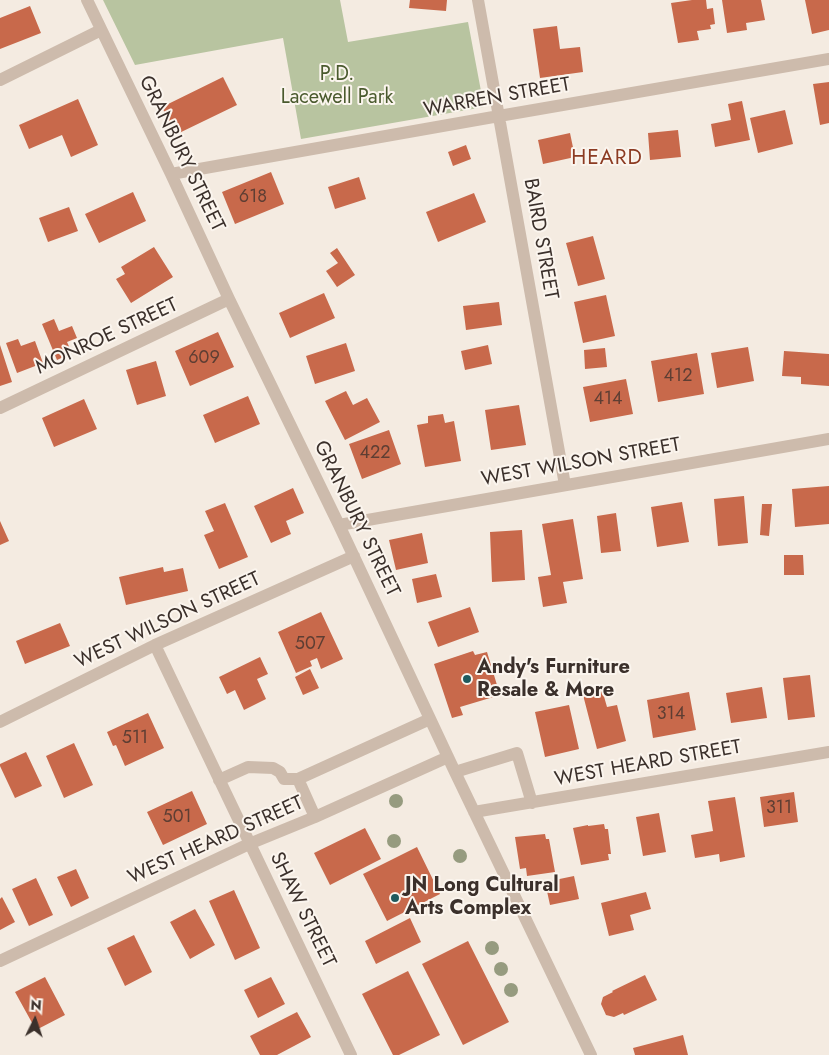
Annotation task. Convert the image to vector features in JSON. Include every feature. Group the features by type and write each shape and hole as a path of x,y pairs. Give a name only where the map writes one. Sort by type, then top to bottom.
{"street":[{"name":"GRANBURY STREET","path":"87,0 591,1055"},
{"name":"BAIRD STREET","path":"478,0 565,484"},
{"path":"0,80 101,30"},
{"name":"WARREN STREET","path":"171,174 829,60"},
{"name":"MONROE STREET","path":"0,408 229,299"},
{"name":"WEST WILSON STREET","path":"339,525 829,439"},
{"name":"WEST WILSON STREET","path":"0,722 155,646 354,556"},
{"name":"SHAW STREET","path":"155,646 351,1055"},
{"path":"219,780 248,767 273,768 280,772 284,779 298,779 430,718"},
{"name":"WEST HEARD STREET","path":"474,812 829,752"},
{"path":"455,772 517,753 532,803"},
{"name":"WEST HEARD STREET","path":"0,961 249,844 315,817 448,757"},
{"path":"298,779 315,817"}],"green space":[{"name":"P.D. Lacewell Park","path":"103,0 340,0 348,42 468,22 484,107 301,139 283,38 135,65"}],"building":[{"path":"410,0 447,0 446,11 409,8"},
{"path":"706,0 707,9 713,8 715,24 710,25 711,29 697,31 699,40 678,43 671,3"},
{"path":"722,0 761,0 765,20 746,23 747,30 727,33"},
{"path":"805,0 829,0 829,30 812,34"},
{"path":"30,6 41,33 0,49 0,18"},
{"path":"557,26 560,49 580,47 583,72 540,78 533,29"},
{"path":"223,77 237,105 175,135 162,107"},
{"path":"829,82 829,123 820,125 813,84"},
{"path":"78,99 98,145 71,157 62,135 29,149 19,125"},
{"path":"742,101 750,140 715,147 711,124 731,120 728,104"},
{"path":"785,110 793,144 758,153 750,118"},
{"path":"678,130 681,157 650,160 648,133"},
{"path":"570,133 575,157 543,164 538,140"},
{"path":"466,145 471,159 453,166 448,152"},
{"path":"271,172 284,204 235,224 222,192"},
{"path":"359,177 366,199 335,209 328,187"},
{"path":"133,192 146,221 99,243 85,214"},
{"path":"474,193 486,222 438,242 426,212"},
{"path":"69,207 78,231 48,242 39,218"},
{"path":"593,236 605,279 578,286 566,243"},
{"path":"154,247 173,277 131,303 116,279 125,274 121,267"},
{"path":"337,248 355,275 337,287 326,271 338,263 330,253"},
{"path":"324,293 335,318 290,338 279,313"},
{"path":"606,295 615,336 583,343 574,302"},
{"path":"499,302 502,325 466,330 463,306"},
{"path":"54,319 59,331 72,326 77,338 67,342 72,353 57,360 42,324"},
{"path":"218,332 234,367 190,386 175,351"},
{"path":"18,339 21,346 35,341 43,363 17,373 6,343"},
{"path":"346,343 355,371 315,384 306,356"},
{"path":"0,345 12,382 0,386"},
{"path":"488,345 492,364 465,370 461,351"},
{"path":"748,347 754,381 717,388 711,353"},
{"path":"605,348 607,367 585,369 584,350"},
{"path":"784,351 829,354 829,386 801,384 801,377 782,376"},
{"path":"697,353 704,394 658,402 651,361"},
{"path":"156,361 166,396 137,405 126,370"},
{"path":"626,379 633,414 590,422 583,387"},
{"path":"346,391 353,405 367,398 380,422 345,440 325,401"},
{"path":"248,396 260,424 215,443 203,415"},
{"path":"84,399 97,429 54,447 42,418"},
{"path":"519,405 526,445 491,450 485,410"},
{"path":"443,414 445,423 454,421 461,461 425,467 417,425 428,423 428,416"},
{"path":"389,430 401,464 362,479 349,444"},
{"path":"829,486 829,524 795,527 792,489"},
{"path":"293,488 304,513 286,521 291,534 271,543 254,506"},
{"path":"744,496 748,543 718,546 714,499"},
{"path":"682,502 689,542 657,547 651,507"},
{"path":"225,503 248,557 219,569 204,535 214,531 205,511"},
{"path":"762,504 772,504 769,536 760,535"},
{"path":"616,513 621,551 601,553 597,516"},
{"path":"573,519 583,579 563,582 567,603 543,607 538,577 551,575 542,524"},
{"path":"0,521 9,541 0,545"},
{"path":"522,530 525,580 492,582 490,532"},
{"path":"422,533 428,563 396,570 389,540"},
{"path":"784,555 803,555 804,575 784,575"},
{"path":"163,567 164,572 183,568 188,591 126,605 119,577"},
{"path":"436,574 442,597 417,603 412,579"},
{"path":"470,607 479,632 438,647 428,622"},
{"path":"321,612 343,659 321,669 317,658 310,661 312,666 296,673 278,632"},
{"path":"60,623 70,646 25,664 16,641"},
{"name":"Andy's Furniture Resale & More","path":"473,651 475,655 487,652 500,695 460,707 463,715 452,718 434,664"},
{"path":"260,657 268,674 257,679 266,699 244,710 235,690 227,694 219,677"},
{"path":"310,669 319,688 303,695 295,677"},
{"path":"810,675 815,717 788,720 783,678"},
{"path":"601,686 607,707 617,705 626,741 597,749 582,691"},
{"path":"762,687 767,718 731,723 726,693"},
{"path":"689,692 696,730 653,738 647,700"},
{"path":"569,705 579,749 545,757 535,712"},
{"path":"148,713 164,748 125,766 116,745 113,746 107,732"},
{"path":"74,743 93,785 64,798 46,756"},
{"path":"26,752 42,786 15,798 0,764"},
{"path":"192,791 207,824 163,845 147,812"},
{"path":"794,792 798,822 764,827 760,797"},
{"path":"735,797 745,857 720,862 719,854 695,858 691,835 713,831 708,801"},
{"path":"659,813 666,852 643,856 636,817"},
{"path":"604,824 605,829 608,829 611,854 608,854 609,860 581,865 573,828"},
{"path":"365,828 381,859 330,885 314,853"},
{"path":"545,834 546,839 549,839 555,872 527,876 526,868 520,869 515,837"},
{"path":"417,847 440,894 387,921 363,874"},
{"path":"76,869 89,898 71,907 57,877"},
{"path":"574,876 579,899 550,905 545,882"},
{"path":"36,878 53,915 29,926 12,889"},
{"path":"234,890 260,948 235,960 209,901"},
{"path":"646,892 651,909 630,915 634,930 609,936 601,903"},
{"path":"2,897 15,922 0,930 0,899"},
{"path":"195,909 215,945 190,959 170,922"},
{"path":"410,918 421,942 376,964 365,941"},
{"path":"134,935 152,972 125,986 107,948"},
{"path":"468,941 509,1022 463,1045 422,964"},
{"path":"408,971 440,1035 399,1055 393,1055 362,994"},
{"path":"645,975 657,1000 624,1015 623,1013 614,1017 606,1015 601,1004 603,997"},
{"path":"45,977 65,1015 36,1030 15,992"},
{"path":"271,977 285,1004 258,1018 244,990"},
{"path":"297,1012 311,1037 277,1055 260,1055 250,1036"},
{"path":"683,1035 688,1055 635,1055 633,1048"}],"place":[{"name":"Andy's Furniture Resale & More","path":"467,679"},
{"name":"JN Long Cultural Arts Complex","path":"395,898"}],"district":[{"name":"HEARD","path":"607,159"}]}
